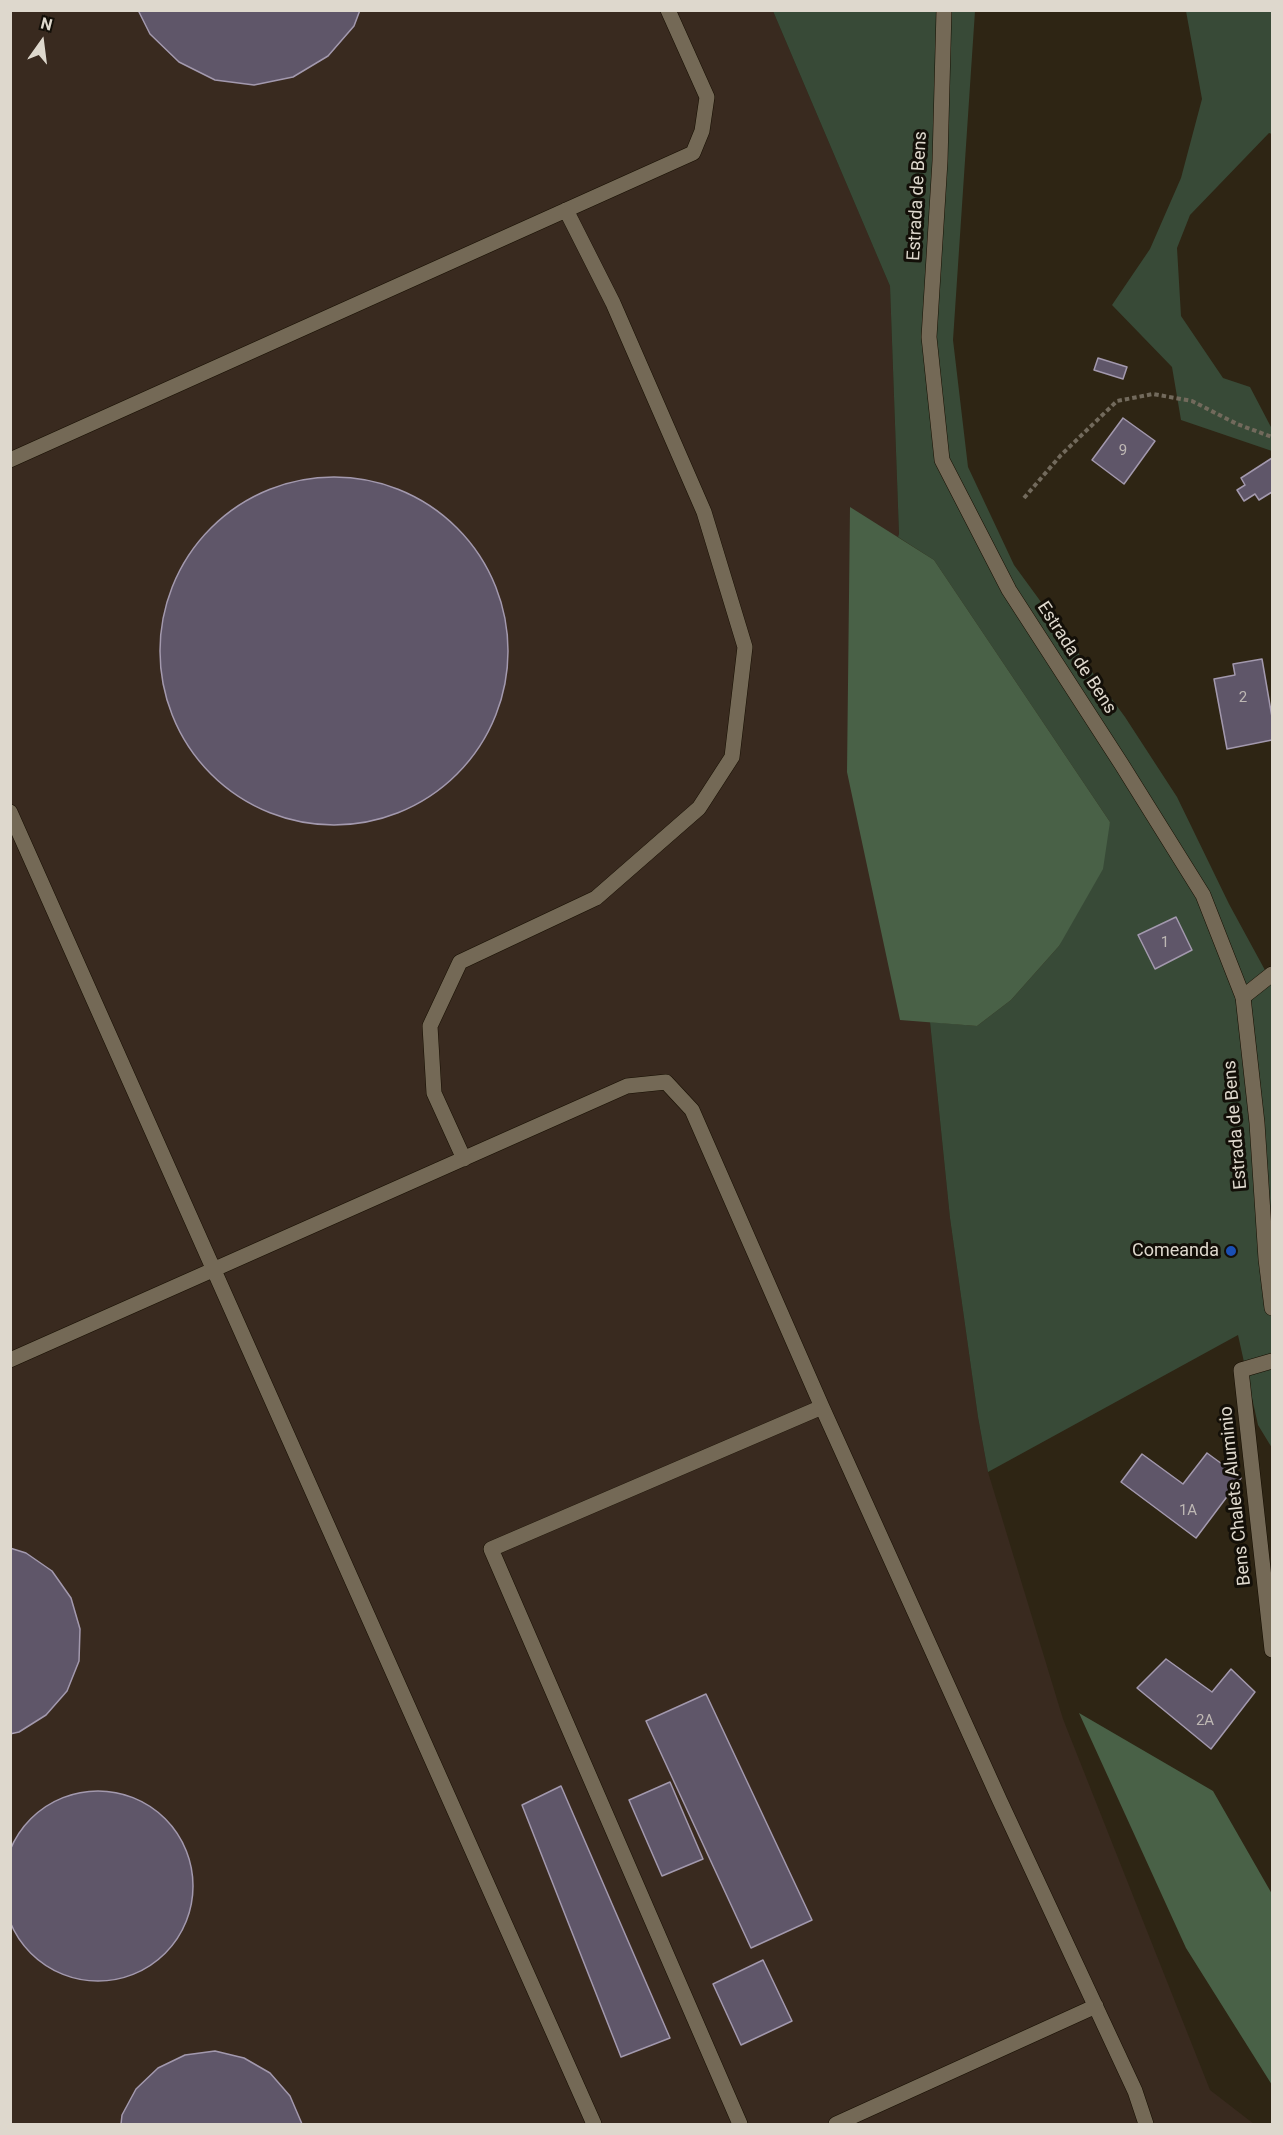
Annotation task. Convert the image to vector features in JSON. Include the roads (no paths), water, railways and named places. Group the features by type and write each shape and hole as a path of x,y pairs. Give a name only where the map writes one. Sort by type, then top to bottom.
{"street":[{"path":"10,460 693,153 702,131 707,97 668,10"},
{"name":"Estrada de Bens","path":"944,10 940,161 929,337 942,460 1009,590 1203,896 1243,997 1257,1123 1266,1259 1272,1308"},
{"path":"464,1159 434,1093 430,1026 460,962 596,898 699,808 732,757 746,647 704,512 613,303 566,210"},
{"path":"10,812 594,2124"},
{"path":"1243,997 1272,974"},
{"path":"10,1360 627,1086 666,1082 692,1110 822,1407 1135,2091 1146,2124"},
{"name":"Bens Chalets Aluminio","path":"1272,1361 1241,1370 1272,1650"},
{"path":"740,2124 491,1549 822,1407"},
{"path":"836,2124 1095,2006"}],"place":[{"name":"Comeanda","path":"1231,1251"}]}
